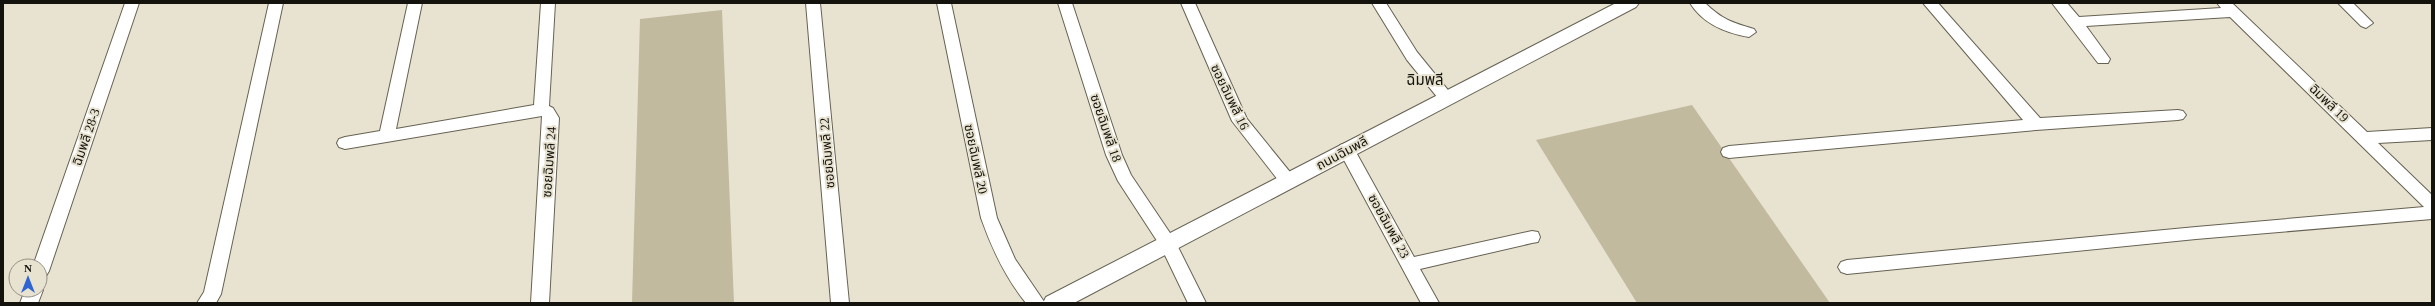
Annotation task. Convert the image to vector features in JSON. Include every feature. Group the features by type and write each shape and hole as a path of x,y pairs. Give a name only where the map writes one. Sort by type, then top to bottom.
{"street":[{"name":"ฉิมพลี 28-3","path":"44,258 132,3"},
{"path":"206,303 212,294 276,3"},
{"path":"387,134 415,3"},
{"name":"ซอยฉิมพลี 24","path":"540,303 551,118 548,112 541,109 548,3"},
{"name":"ซอยฉิมพลี 22","path":"813,3 840,303"},
{"name":"ซอยฉิมพลี 20","path":"944,3 989,218 1000,250 1015,277 1036,303"},
{"name":"ซอยฉิมพลี 18","path":"1065,3 1114,155 1124,177 1168,244 1197,303"},
{"name":"ซอยฉิมพลี 16","path":"1188,3 1240,121 1288,181"},
{"path":"1379,3 1412,56 1447,99"},
{"name":"ถนนฉิมพลี","path":"1054,303 1288,181 1346,149 1447,99 1630,3"},
{"path":"1697,3 1722,26 1749,32"},
{"path":"1930,3 2036,124"},
{"path":"2059,3 2103,59"},
{"path":"2345,3 2366,23"},
{"path":"2075,22 2229,7"},
{"name":"ฉิมพลี 19","path":"2229,7 2432,205"},
{"path":"345,143 387,134 541,109"},
{"path":"1729,152 2036,124 2178,115"},
{"path":"2365,138 2432,134"},
{"name":"ซอยฉิมพลี 23","path":"1346,149 1430,303"},
{"path":"1847,267 2188,234 2432,213"},
{"path":"1410,265 1532,237"}],"shaded area":[{"path":"722,10 734,303 632,303 640,19"},
{"path":"1692,105 1830,303 1637,303 1536,140"}],"district":[{"name":"ฉิมพลี","path":"1425,80"}]}
